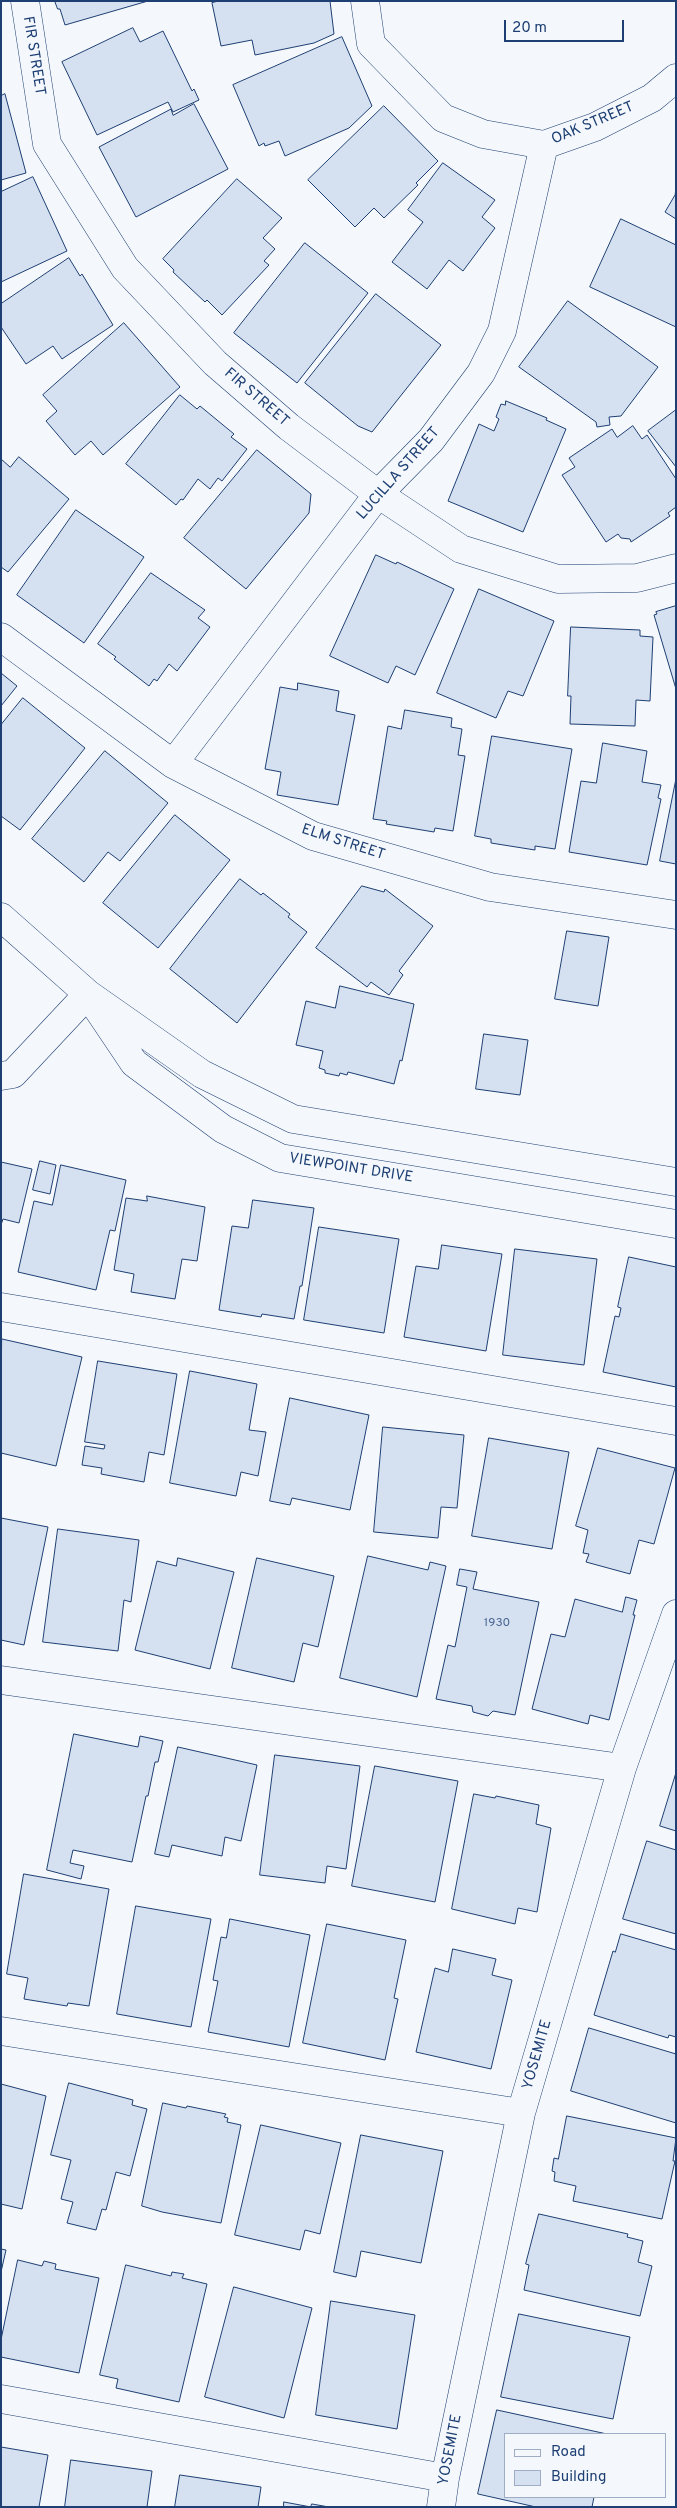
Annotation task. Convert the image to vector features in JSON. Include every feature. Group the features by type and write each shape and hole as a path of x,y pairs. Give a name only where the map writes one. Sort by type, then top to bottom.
{"street":[{"name":"FIR STREET","path":"25,1 47,144 125,268 216,363 289,427 378,494 461,549 558,579 637,578 676,568"},
{"name":"OAK STREET","path":"365,1 371,44 443,118 484,134 544,145 595,127 652,98 676,78"},
{"name":"LUCILLA STREET","path":"173,764 378,494 431,440 480,373 502,331 544,145"},
{"name":"ELM STREET","path":"1,637 173,764 313,836 490,888 676,915"},
{"name":"VIEWPOINT DRIVE","path":"1,917 88,994 202,1074 293,1118 676,1182"},
{"name":"VIEWPOINT DRIVE","path":"88,994 134,1063 223,1129 280,1158 676,1224"},
{"path":"1,1076 13,1074 88,994"},
{"path":"1,1307 676,1422"},
{"name":"YOSEMITE","path":"441,2507 445,2478 521,2113 622,1768 676,1614"},
{"path":"1,1680 622,1768"},
{"path":"1,2031 521,2113"},
{"path":"1,2399 445,2478"}],"building":[{"path":"55,1 148,1 65,25 60,9 58,9"},
{"path":"219,1 330,1 334,34 314,43 255,55 252,40 221,46 212,3"},
{"path":"133,28 140,42 163,31 192,91 194,89 199,100 173,112 168,102 97,135 62,62"},
{"path":"342,37 372,106 349,128 285,156 279,141 265,146 264,143 259,146 233,85"},
{"path":"5,94 26,173 1,180 1,96"},
{"path":"194,104 228,169 136,217 99,147 171,109 173,115"},
{"path":"384,106 438,161 416,183 418,185 384,218 374,208 355,227 308,180"},
{"path":"443,163 495,200 482,217 495,228 463,271 449,260 427,289 392,262 423,222 408,210"},
{"path":"33,177 67,251 1,282 1,192"},
{"path":"237,179 282,218 263,238 275,249 264,261 269,265 222,315 173,272 174,270 163,259"},
{"path":"676,186 676,219 665,212 675,195"},
{"path":"621,219 676,245 676,327 590,287"},
{"path":"305,243 368,293 297,383 234,333"},
{"path":"69,258 80,276 82,274 113,325 62,359 53,346 26,364 1,327 1,304"},
{"path":"376,294 441,345 372,432 358,426 305,383"},
{"path":"568,301 658,367 621,416 609,417 610,425 597,427 596,422 519,367"},
{"path":"124,323 180,387 103,455 91,441 75,455 46,421 57,411 43,395"},
{"path":"180,395 197,409 200,406 234,434 231,437 247,449 222,481 218,478 210,489 198,479 183,500 181,499 176,505 126,464"},
{"path":"506,401 547,418 546,420 566,429 523,532 448,501 479,424 494,431 499,419 496,417 501,404 505,405"},
{"path":"676,410 676,467 648,431"},
{"path":"633,426 642,439 647,435 676,479 676,507 668,513 670,516 631,542 630,539 621,538 618,534 606,542 562,475 575,467 569,458 612,429 617,437"},
{"path":"257,450 311,494 309,513 246,589 184,538"},
{"path":"19,457 69,499 8,572 1,567 1,459 10,467"},
{"path":"76,510 144,557 84,643 17,595"},
{"path":"376,555 396,564 397,562 454,589 415,675 396,666 388,683 330,656"},
{"path":"151,573 205,610 198,618 210,627 177,671 169,664 157,681 154,679 149,686 98,644"},
{"path":"479,589 554,621 523,696 508,691 496,718 437,693"},
{"path":"676,606 676,689 654,615 657,614 656,612"},
{"path":"571,627 640,630 640,636 653,637 650,701 636,700 635,726 570,724 571,696 568,696"},
{"path":"1,673 17,686 1,706"},
{"path":"298,683 339,691 336,711 355,715 338,805 277,795 281,772 265,769 280,687 297,690"},
{"path":"23,698 85,748 20,830 1,816 1,725"},
{"path":"405,710 452,718 451,727 462,729 458,755 465,756 453,831 435,828 434,832 386,824 387,821 373,819 388,726 401,729"},
{"path":"492,736 572,749 555,849 535,846 535,850 491,843 491,839 475,836"},
{"path":"603,743 647,751 642,782 661,785 658,798 661,799 647,865 569,852 581,781 596,783"},
{"path":"105,751 168,803 120,861 108,852 84,882 32,839"},
{"path":"676,779 676,864 660,861"},
{"path":"175,815 230,860 158,948 103,903"},
{"path":"240,879 261,895 263,893 290,914 288,917 307,932 237,1023 170,969"},
{"path":"362,886 384,892 385,889 433,926 399,971 403,975 389,995 371,982 367,987 316,948"},
{"path":"567,931 609,937 598,1006 555,999"},
{"path":"340,986 414,1004 402,1061 400,1060 394,1084 348,1072 347,1075 340,1073 339,1076 325,1073 325,1070 319,1068 323,1051 296,1045 306,1001 335,1008"},
{"path":"484,1034 528,1040 520,1095 476,1089"},
{"path":"40,1161 56,1165 50,1194 33,1190"},
{"path":"1,1162 32,1169 19,1223 3,1219 1,1225"},
{"path":"61,1165 126,1180 115,1231 110,1230 96,1290 18,1272 34,1201 52,1205"},
{"path":"147,1196 205,1207 197,1261 182,1259 175,1299 131,1292 134,1274 114,1270 126,1198 147,1201"},
{"path":"253,1200 314,1208 302,1286 300,1286 294,1319 262,1314 261,1317 219,1310 232,1226 248,1228"},
{"path":"319,1227 399,1239 384,1333 304,1320"},
{"path":"442,1245 502,1254 486,1351 404,1337 416,1266 438,1269"},
{"path":"515,1249 597,1259 584,1365 503,1355"},
{"path":"629,1257 676,1267 676,1387 603,1372 615,1316 619,1317 621,1308 618,1307"},
{"path":"2,1339 82,1357 56,1466 1,1453"},
{"path":"98,1361 177,1374 164,1455 149,1452 144,1482 101,1474 102,1468 82,1465 85,1446 104,1449 105,1445 85,1442"},
{"path":"190,1371 257,1384 249,1430 266,1432 258,1476 241,1472 236,1496 170,1483"},
{"path":"290,1398 369,1415 350,1510 292,1498 290,1505 270,1501"},
{"path":"383,1427 464,1435 457,1508 441,1507 438,1538 374,1532"},
{"path":"489,1438 569,1452 552,1549 472,1536"},
{"path":"598,1448 675,1468 654,1544 639,1540 630,1574 586,1562 589,1554 583,1553 588,1530 576,1526"},
{"path":"1,1518 48,1527 24,1645 1,1640"},
{"path":"58,1529 139,1540 131,1602 124,1600 118,1651 43,1642"},
{"path":"368,1556 428,1570 430,1562 446,1566 417,1697 340,1678"},
{"path":"178,1558 234,1572 210,1669 135,1650 157,1561 176,1566"},
{"path":"257,1558 334,1576 318,1647 303,1643 294,1682 232,1668"},
{"path":"460,1569 477,1572 473,1589 539,1602 515,1715 493,1711 488,1716 473,1712 472,1706 436,1699 448,1645 455,1647 467,1587 457,1585"},
{"path":"626,1597 637,1600 633,1615 635,1615 609,1720 590,1715 588,1724 532,1709 551,1634 565,1637 575,1599 622,1612"},
{"path":"74,1734 138,1747 140,1736 163,1741 158,1762 155,1762 148,1796 146,1796 132,1862 73,1850 70,1863 84,1866 81,1879 47,1870"},
{"path":"178,1747 257,1765 241,1841 225,1837 222,1856 172,1845 169,1857 155,1854"},
{"path":"275,1755 360,1766 346,1869 327,1866 325,1883 260,1875"},
{"path":"375,1766 458,1781 435,1902 352,1886"},
{"path":"676,1773 676,1831 660,1826"},
{"path":"474,1794 495,1798 496,1796 539,1805 536,1824 551,1828 537,1912 518,1908 515,1924 452,1909"},
{"path":"647,1841 676,1850 676,1934 623,1919"},
{"path":"24,1874 109,1889 89,2006 68,2003 67,2006 24,1999 28,1978 7,1974"},
{"path":"136,1906 211,1919 191,2027 117,2014"},
{"path":"230,1919 310,1935 289,2047 208,2032 218,1981 213,1980 221,1937 226,1938"},
{"path":"327,1924 406,1940 394,1998 398,1999 385,2060 303,2043"},
{"path":"621,1934 676,1950 676,2037 669,2035 668,2038 594,2015 613,1951 615,1952"},
{"path":"453,1949 496,1959 492,1975 512,1980 491,2069 416,2052 435,1968 448,1972"},
{"path":"589,2028 676,2054 676,2123 571,2091"},
{"path":"69,2083 133,2100 132,2105 147,2109 130,2176 116,2172 106,2210 102,2209 96,2230 67,2223 73,2202 61,2199 71,2160 51,2155"},
{"path":"1,2084 46,2096 22,2209 1,2204"},
{"path":"163,2103 226,2114 224,2117 228,2118 227,2122 241,2125 221,2223 162,2212 142,2206"},
{"path":"567,2116 676,2138 673,2161 675,2161 662,2219 573,2201 576,2186 554,2181 555,2172 552,2171 554,2158 558,2159"},
{"path":"261,2125 341,2143 320,2234 305,2230 300,2250 235,2235"},
{"path":"361,2135 443,2151 421,2263 361,2251 356,2277 334,2272"},
{"path":"539,2214 628,2234 627,2237 643,2241 638,2262 652,2266 640,2316 524,2290 529,2265 526,2264"},
{"path":"1,2249 6,2250 1,2272"},
{"path":"18,2260 42,2266 44,2261 56,2264 55,2269 99,2278 79,2373 1,2357 1,2340"},
{"path":"126,2265 171,2276 172,2272 184,2274 182,2278 207,2284 179,2402 116,2388 118,2379 100,2375"},
{"path":"234,2287 312,2308 284,2418 205,2397"},
{"path":"331,2301 415,2315 397,2429 316,2415"},
{"path":"519,2314 630,2337 613,2419 501,2397"},
{"path":"497,2410 602,2433 504,2433 504,2498 594,2498 592,2507 536,2507 478,2494"},
{"path":"1,2447 48,2455 39,2507 1,2507"},
{"path":"71,2460 152,2471 147,2507 65,2507"},
{"path":"180,2475 261,2487 258,2507 175,2507"},
{"path":"284,2502 311,2507 284,2507"},
{"path":"312,2504 329,2507 311,2507"}]}
